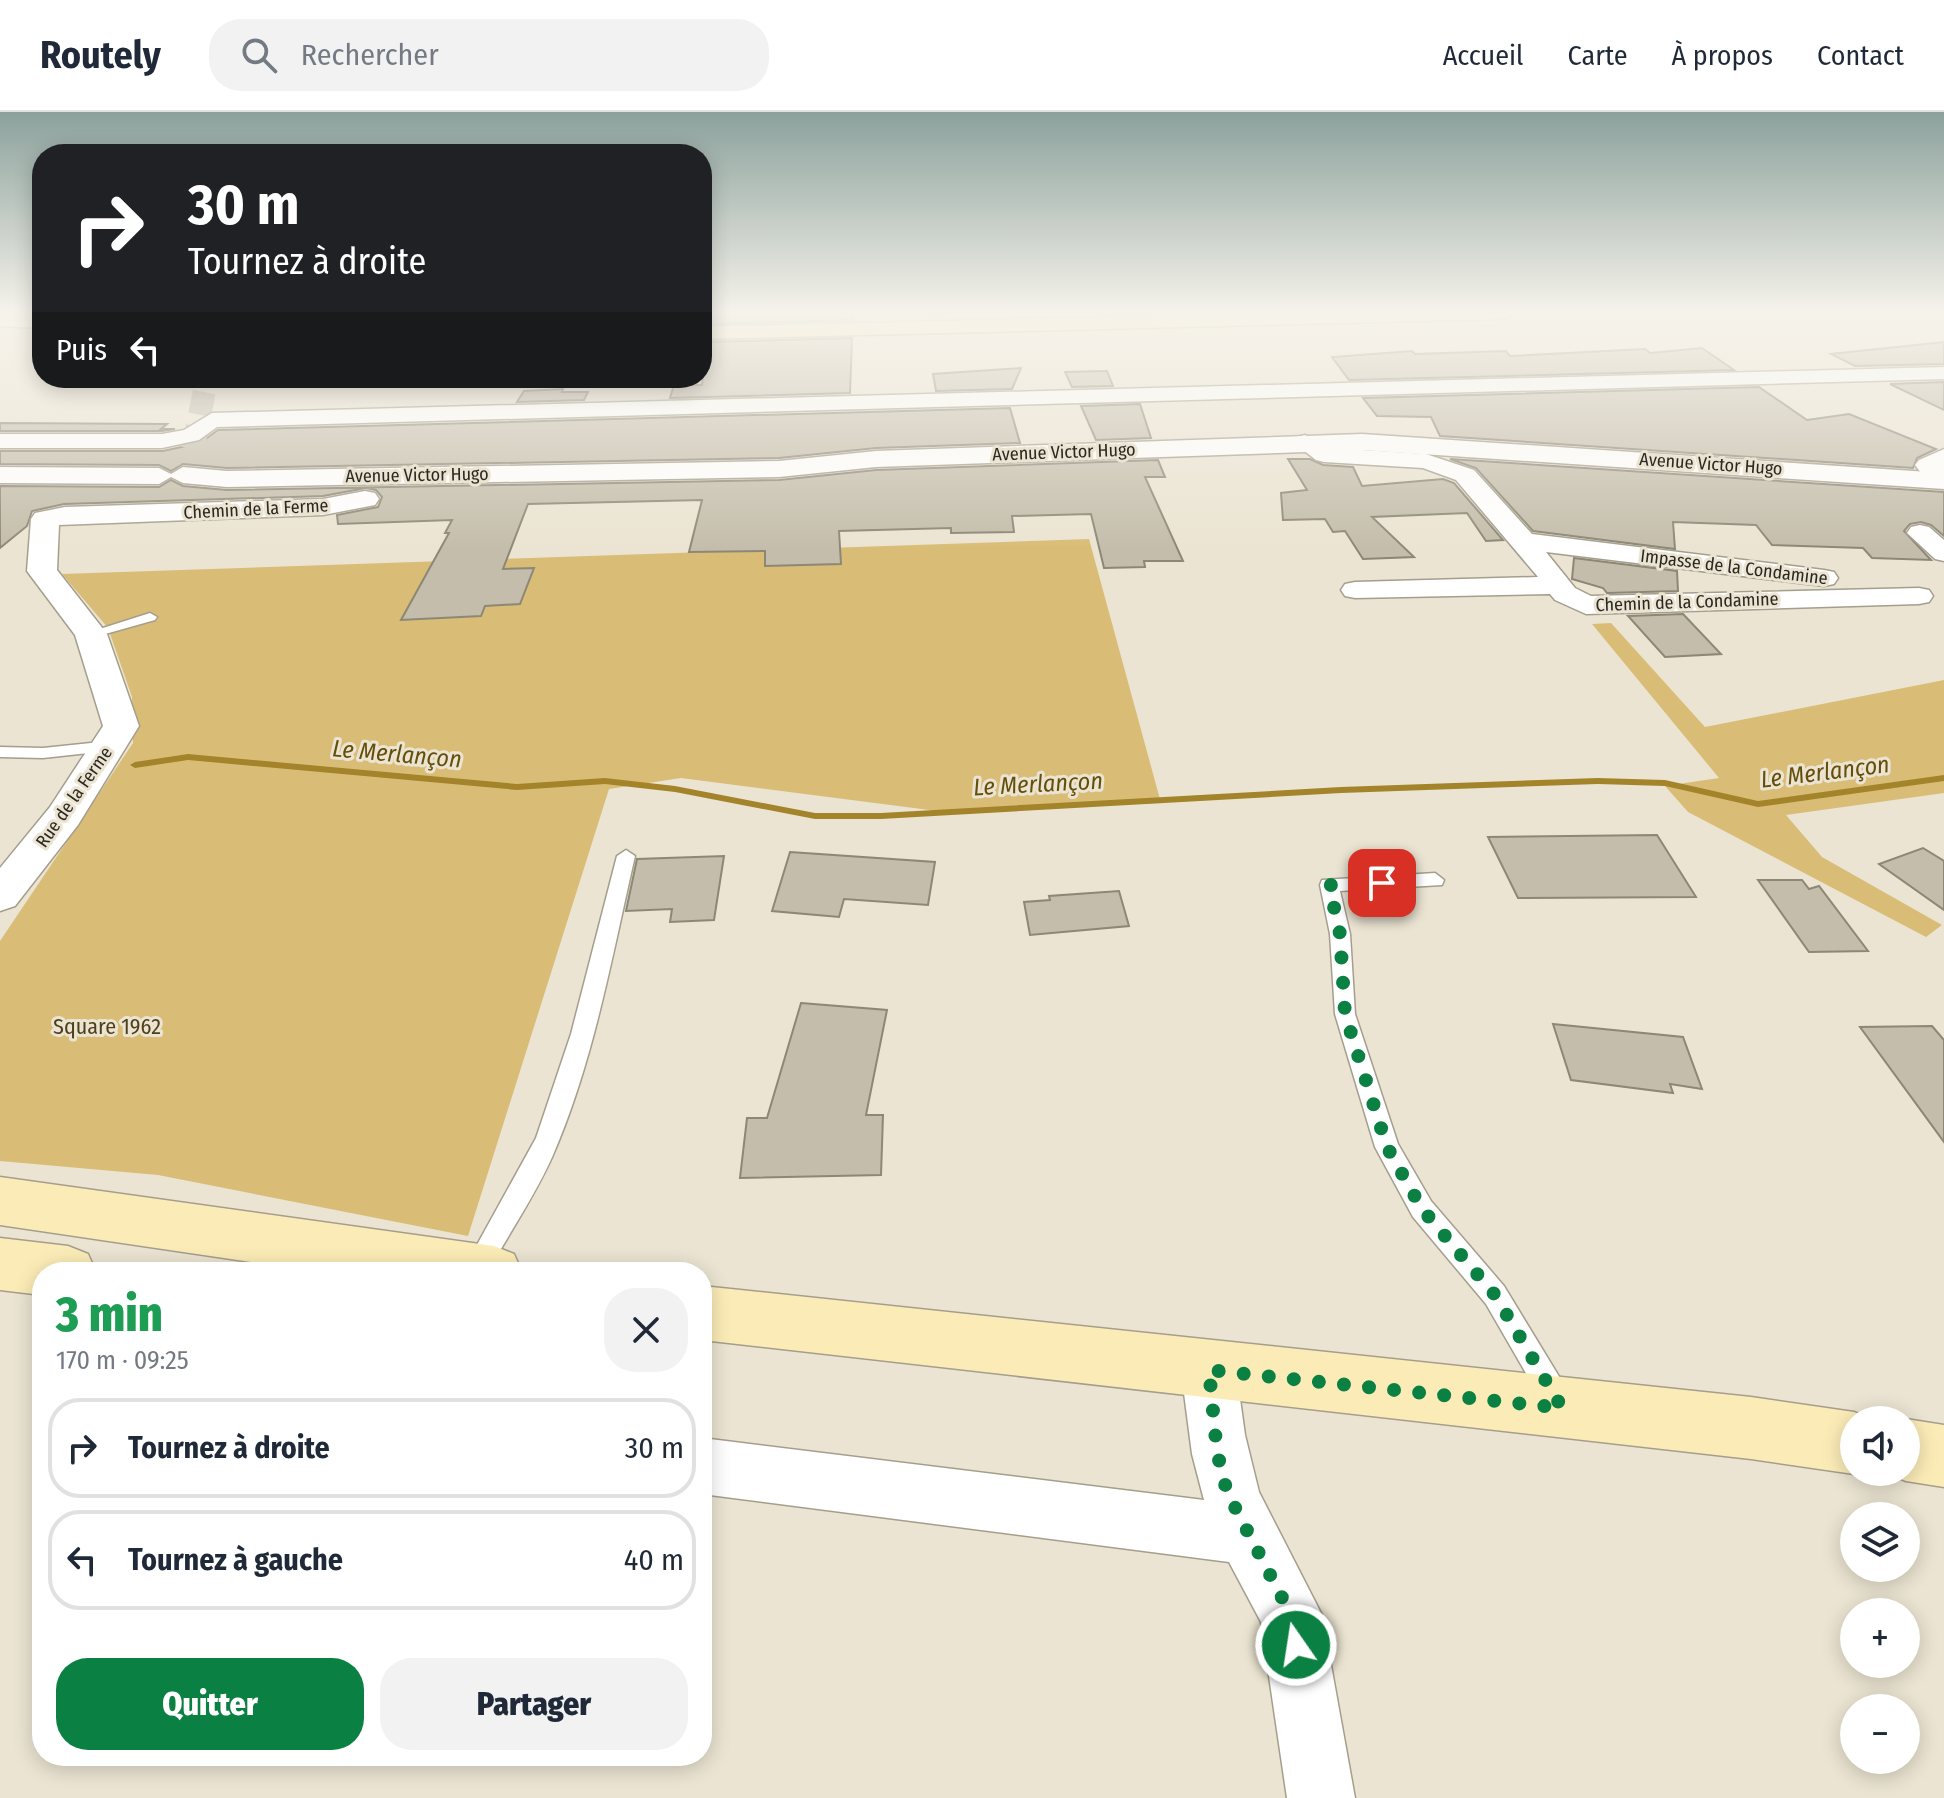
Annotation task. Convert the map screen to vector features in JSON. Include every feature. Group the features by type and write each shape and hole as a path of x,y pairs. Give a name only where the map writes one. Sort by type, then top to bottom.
{"main road":[{"path":"0,1201 420,1262"},
{"path":"0,1264 32,1268"},
{"path":"712,1314 1751,1428 1840,1441"},
{"path":"1920,1452 1944,1456"}],"street":[{"path":"14,419 212,420 1072,392"},
{"path":"0,441 162,441 191,435 212,420"},
{"name":"Avenue Victor Hugo","path":"0,475 178,467 227,479 779,469 876,459 1305,442 1362,442 1943,473"},
{"name":"Chemin de la Condamine","path":"1305,442 1324,455 1426,461 1465,475 1573,600 1597,606 1871,595 1919,596"},
{"name":"Chemin de la Ferme","path":"45,519 65,515 323,507 434,484 464,473"},
{"name":"Rue de la Ferme","path":"0,896 64,816 121,726 91,634 42,571 45,519"},
{"path":"1920,533 1944,553"},
{"name":"Impasse de la Condamine","path":"1524,541 1891,585 1944,583"},
{"path":"1355,590 1558,585"},
{"path":"1209,1370 1217,1452 1227,1492 1291,1615 1321,1798"},
{"path":"712,1467 1247,1535"}],"lane":[{"path":"91,634 150,617"},
{"path":"0,752 43,753 110,746"},
{"path":"487,1262 548,1140 582,1038 626,856"},
{"path":"1435,880 1329,885 1340,934 1345,1014 1387,1147 1394,1160 1422,1209 1495,1295 1562,1408"}],"green space":[{"name":"Square 1962","path":"1089,539 1161,803 945,812 681,778 609,789 468,1236 158,1175 0,1161 0,941 133,743 132,697 108,628 62,574"},
{"path":"1611,623 1705,727 1944,680 1944,793 1786,815 1822,857 1942,925 1926,937 1688,812 1665,786 1719,778 1592,624"}],"building":[{"path":"524,392 588,392 584,400 517,402"},
{"path":"672,392 850,392 850,393 670,398"},
{"path":"1591,392 1766,392 1807,420 1849,414 1936,449 1917,458 1913,468 1440,436 1431,417 1377,416 1363,398"},
{"path":"1906,392 1944,392 1944,410"},
{"path":"1140,404 1151,438 1096,440 1081,406"},
{"path":"1010,408 1020,443 876,448 779,458 227,468 183,464 171,471 159,465 0,464 0,451 163,451 200,443 218,430"},
{"path":"0,423 167,424 161,429 175,429 0,431"},
{"path":"1288,459 1310,459 1323,465 1353,467 1362,486 1443,479 1454,483 1503,540 1486,541 1467,513 1372,517 1414,557 1363,559 1345,531 1333,532 1325,519 1283,520 1281,493 1307,490"},
{"path":"1450,459 1944,492 1944,536 1931,525 1921,522 1910,524 1904,531 1931,560 1872,558 1863,548 1772,545 1756,525 1673,522 1675,549 1533,531 1476,468"},
{"path":"1158,460 1165,477 1145,477 1183,561 1144,561 1145,567 1104,568 1091,514 1012,516 1014,532 951,533 951,528 839,531 841,564 765,566 765,551 689,552 702,500 528,504 503,569 534,568 520,604 485,606 481,616 401,620 449,533 445,533 452,520 338,524 337,515 378,507 382,497 376,490 366,488 323,496 64,504 32,511 27,526 0,548 0,486 159,487 171,480 183,486 227,490 779,480 876,470"},
{"path":"1574,558 1677,571 1678,591 1607,593 1603,588 1572,579"},
{"path":"1683,614 1721,654 1665,657 1628,616"},
{"path":"1657,835 1696,897 1518,898 1488,837"},
{"path":"1923,848 1944,861 1944,910 1879,864"},
{"path":"790,852 935,862 928,905 844,899 839,917 772,911"},
{"path":"724,856 714,920 670,922 672,909 626,911 637,859"},
{"path":"1758,880 1802,880 1809,889 1819,886 1868,951 1809,952"},
{"path":"1119,891 1129,926 1030,935 1024,902 1050,900 1049,896"},
{"path":"801,1003 887,1010 866,1115 883,1115 881,1175 740,1178 747,1118 767,1118"},
{"path":"1553,1024 1683,1037 1702,1089 1670,1084 1673,1093 1571,1080"},
{"path":"1932,1026 1944,1040 1944,1142 1860,1027"}],"waterway":[{"name":"Le Merlançon","path":"135,765 188,757 517,787 605,781 675,789 815,816 881,816 1341,790 1598,781 1665,783 1758,804 1944,778"}],"tunnel":[{"path":"193,449 204,392"}],"route":[{"path":"1296,1645 1291,1615 1227,1492 1217,1452 1209,1370 1562,1408 1495,1295 1422,1209 1387,1147 1345,1014 1340,934 1329,885 1382,883"}]}
